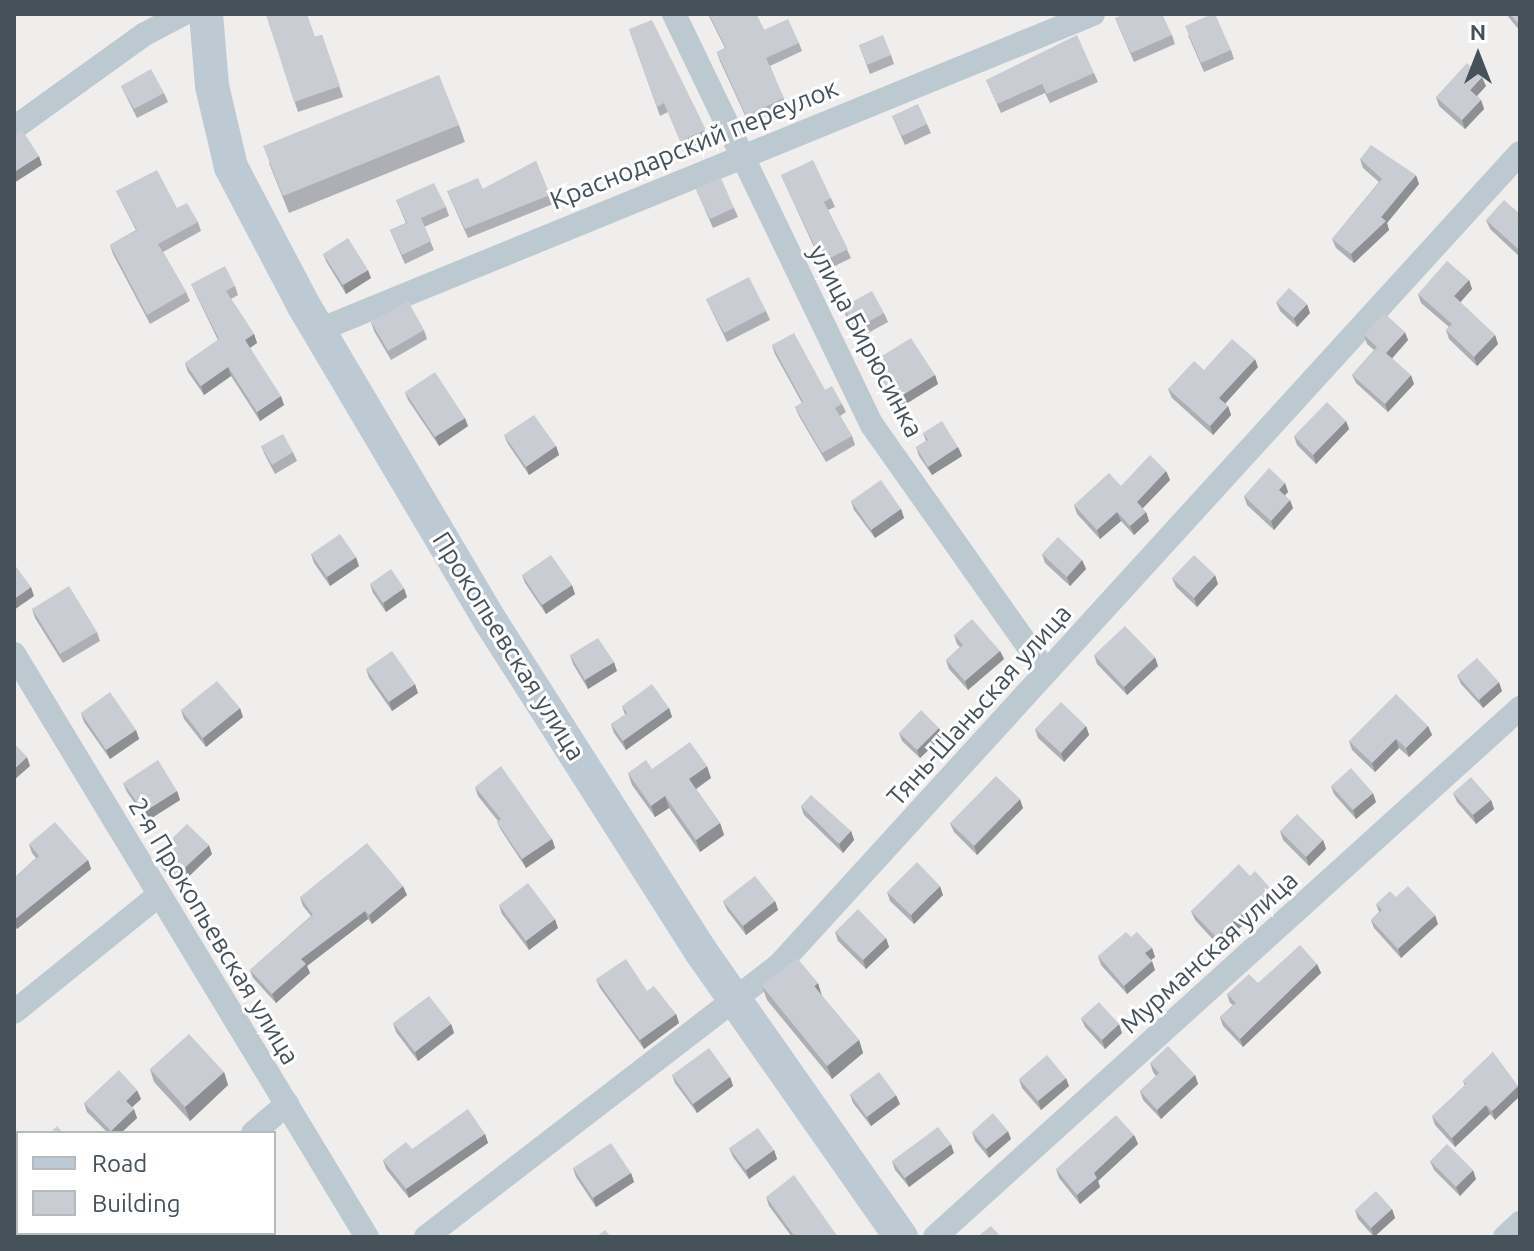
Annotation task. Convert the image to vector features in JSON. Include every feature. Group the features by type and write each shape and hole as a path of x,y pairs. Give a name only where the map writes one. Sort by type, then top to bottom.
{"main road":[{"name":"Прокопьевская улица","path":"206,14 215,100 231,167 319,330 491,622 733,1002 901,1237"}],"street":[{"path":"14,128 145,34 183,14"},
{"name":"улица Бирюсинка","path":"674,14 872,425 1046,672"},
{"name":"Краснодарский переулок","path":"319,330 740,155 1093,14"},
{"name":"Тянь-Шаньская улица","path":"426,1237 779,965 1520,153"},
{"name":"2-я Прокопьевская улица","path":"16,663 367,1237"},
{"name":"Мурманская улица","path":"935,1237 1520,708"},
{"path":"14,1012 159,895"},
{"path":"255,1131 287,1104"},
{"path":"1505,1237 1520,1223"}],"building":[{"path":"266,14 307,14 315,37 322,35 340,86 294,102"},
{"path":"709,14 756,14 764,30 788,19 799,43 766,58 784,98 746,116 717,52 726,48"},
{"path":"1125,14 1162,14 1172,35 1131,53 1115,18"},
{"path":"1215,14 1231,50 1201,63 1185,26"},
{"path":"1510,14 1520,14 1520,22 1518,23"},
{"path":"652,20 706,130 680,141 664,103 657,107 629,29"},
{"path":"883,35 891,55 867,65 859,45"},
{"path":"1077,35 1094,73 1047,94 1042,84 997,104 986,80"},
{"path":"1467,63 1482,77 1470,90 1481,100 1462,120 1436,97"},
{"path":"151,69 164,93 134,109 121,86"},
{"path":"439,75 459,125 283,196 263,146"},
{"path":"918,104 927,124 902,136 892,116"},
{"path":"22,130 39,156 14,172 14,135"},
{"path":"1371,145 1416,175 1381,217 1386,221 1351,254 1332,239 1382,179 1360,159"},
{"path":"813,160 831,198 824,202 848,249 822,262 781,175"},
{"path":"536,161 550,195 465,229 447,191 478,178 483,189"},
{"path":"157,170 177,208 187,203 198,222 158,244 186,292 147,315 110,245 137,230 116,191"},
{"path":"721,178 734,208 710,219 696,189"},
{"path":"434,183 446,207 421,218 431,241 402,255 390,230 407,223 396,200"},
{"path":"1504,200 1520,214 1517,222 1520,225 1518,249 1486,220"},
{"path":"348,238 368,270 343,285 323,254"},
{"path":"1447,261 1469,280 1454,296 1495,335 1474,357 1446,330 1452,324 1418,294"},
{"path":"225,266 235,286 226,291 254,334 245,340 281,396 257,412 228,367 201,386 185,363 219,339 191,284"},
{"path":"749,277 766,311 724,333 706,299"},
{"path":"1289,288 1307,304 1294,318 1276,302"},
{"path":"872,291 884,313 856,329 843,307"},
{"path":"408,301 424,330 388,351 371,322"},
{"path":"1384,313 1405,332 1386,353 1411,375 1385,404 1352,375 1377,347 1364,335"},
{"path":"794,333 825,390 832,386 842,404 835,408 852,436 822,453 795,407 803,402 772,345"},
{"path":"911,338 935,375 893,401 869,364"},
{"path":"1232,339 1255,359 1219,398 1228,406 1210,426 1168,389 1194,361 1204,370"},
{"path":"435,372 465,418 435,437 405,392"},
{"path":"1327,402 1346,421 1313,455 1294,436"},
{"path":"534,415 556,446 526,467 504,435"},
{"path":"942,421 958,447 928,467 916,447 928,440 923,433"},
{"path":"283,434 293,452 272,465 261,446"},
{"path":"1150,455 1166,471 1137,502 1146,512 1130,526 1117,512 1097,530 1074,505 1109,473 1121,486"},
{"path":"1269,468 1285,483 1279,490 1290,500 1271,521 1244,496"},
{"path":"881,480 901,509 871,530 851,501"},
{"path":"340,534 356,557 327,577 311,554"},
{"path":"1058,537 1082,560 1067,577 1042,554"},
{"path":"551,555 572,585 542,605 522,575"},
{"path":"1194,555 1215,575 1194,598 1172,578"},
{"path":"14,564 31,587 14,599"},
{"path":"391,569 404,588 383,603 370,584"},
{"path":"69,586 97,632 60,654 32,609"},
{"path":"972,619 1000,651 965,681 946,660 963,645 954,635"},
{"path":"1125,626 1155,657 1124,687 1094,655"},
{"path":"598,638 614,662 585,680 570,655"},
{"path":"392,651 415,684 389,702 366,669"},
{"path":"1477,658 1499,682 1479,700 1457,675"},
{"path":"217,681 240,708 203,738 181,710"},
{"path":"652,684 669,708 623,741 611,724 627,713 622,706"},
{"path":"110,692 136,730 106,750 81,713"},
{"path":"1396,694 1428,726 1406,748 1396,739 1372,763 1349,741"},
{"path":"1061,702 1086,726 1061,753 1035,729"},
{"path":"921,710 939,728 917,750 899,733"},
{"path":"690,742 707,766 689,779 720,823 696,840 665,796 651,806 628,773 646,760 652,769"},
{"path":"14,743 27,757 14,769"},
{"path":"158,760 177,791 144,812 123,783"},
{"path":"501,766 552,839 522,859 497,822 501,819 475,787"},
{"path":"1351,768 1373,793 1353,810 1331,786"},
{"path":"996,776 1020,799 974,846 950,823"},
{"path":"1471,777 1491,800 1473,815 1453,793"},
{"path":"811,795 851,831 839,844 801,806"},
{"path":"1297,814 1323,840 1306,857 1280,831"},
{"path":"55,822 88,860 14,920 14,878 39,856 29,844"},
{"path":"187,824 209,845 174,878 155,855"},
{"path":"367,843 403,886 369,915 365,911 301,959 306,964 272,994 250,970 313,915 300,897"},
{"path":"917,862 940,886 911,915 887,892"},
{"path":"1239,864 1250,876 1255,871 1271,889 1216,937 1191,911"},
{"path":"755,876 775,901 743,926 723,901"},
{"path":"528,883 555,919 526,941 499,905"},
{"path":"1408,886 1435,915 1398,949 1371,920 1382,910 1376,904 1390,891 1396,897"},
{"path":"858,909 886,938 863,960 835,932"},
{"path":"1126,932 1131,937 1137,932 1152,948 1145,953 1152,961 1124,986 1098,956"},
{"path":"1300,945 1317,964 1240,1039 1220,1017 1236,1003 1227,994 1249,974 1258,983"},
{"path":"797,958 818,983 814,986 859,1040 827,1066 762,986"},
{"path":"626,959 647,991 654,986 676,1014 640,1040 596,979"},
{"path":"429,996 451,1024 415,1052 393,1023"},
{"path":"1099,1002 1119,1024 1102,1040 1081,1018"},
{"path":"189,1034 224,1072 185,1107 150,1069"},
{"path":"1168,1046 1195,1075 1157,1110 1140,1091 1159,1073 1150,1063"},
{"path":"709,1048 730,1077 693,1104 672,1075"},
{"path":"1493,1052 1518,1086 1492,1111 1486,1105 1452,1138 1432,1116 1466,1084 1463,1081"},
{"path":"1047,1055 1066,1078 1038,1101 1019,1079"},
{"path":"119,1070 137,1090 126,1101 134,1109 111,1131 84,1103"},
{"path":"879,1072 896,1095 867,1117 850,1094"},
{"path":"468,1109 485,1134 406,1189 383,1160 406,1142 412,1149"},
{"path":"993,1113 1008,1131 986,1149 972,1132"},
{"path":"1116,1115 1134,1135 1094,1173 1097,1178 1077,1195 1056,1169"},
{"path":"938,1127 951,1144 905,1178 892,1161"},
{"path":"758,1128 774,1150 746,1170 729,1148"},
{"path":"611,1143 631,1173 593,1198 573,1168"},
{"path":"1447,1144 1473,1170 1456,1187 1430,1161"},
{"path":"16,1167 14,1209 14,1169"},
{"path":"794,1175 838,1237 795,1237 766,1197"},
{"path":"1376,1191 1392,1209 1371,1228 1355,1210"},
{"path":"991,1226 1001,1237 977,1237"},
{"path":"605,1230 611,1237 596,1237"},
{"path":"176,1235 226,1235 224,1237"}]}
